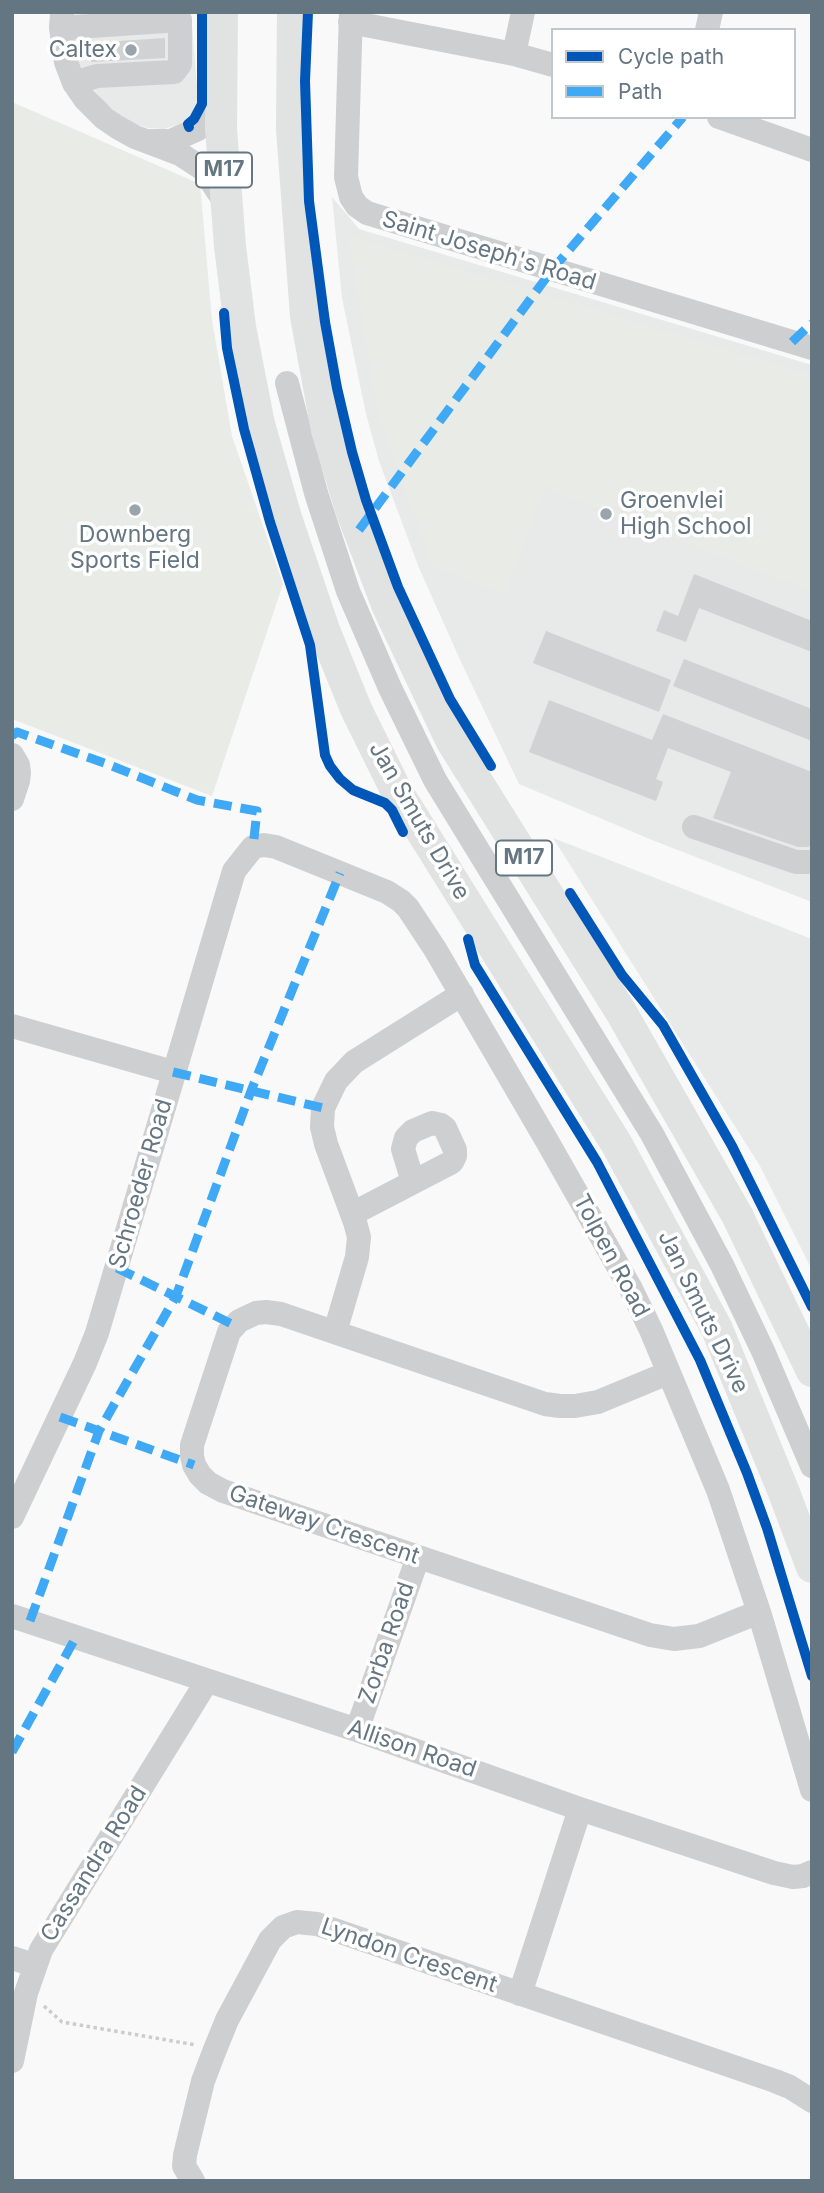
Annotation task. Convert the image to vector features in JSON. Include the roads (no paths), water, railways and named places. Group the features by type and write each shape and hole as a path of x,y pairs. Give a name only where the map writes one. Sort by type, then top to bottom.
{"main road":[{"name":"Jan Smuts Drive","path":"222,12 221,129 230,246 240,327 260,424 286,519 324,630 356,709 396,790 617,1143 710,1318 783,1490 812,1567"},
{"name":"M17","path":"293,12 292,129 306,316 327,429 351,509 388,607 451,740 621,1012 737,1215 812,1371"}],"street":[{"path":"514,54 523,12"},
{"path":"74,83 97,76 174,72 180,64 179,16 61,20 66,62 74,83 104,118 135,137 180,154 203,169 227,205"},
{"path":"350,17 551,64"},
{"name":"Saint Joseph's Road","path":"350,17 346,177 351,197 357,206 367,213 812,348"},
{"path":"150,141 171,141 198,129 208,116 221,89"},
{"path":"725,119 812,150"},
{"path":"287,383 316,493 348,591 390,688 435,780 659,1146 728,1277 812,1466"},
{"path":"12,799 18,781 15,760"},
{"path":"694,827 796,863 812,862"},
{"name":"Tolpen Road","path":"253,847 275,847 394,896 408,908 435,949 541,1129 631,1289 651,1330 718,1490 760,1612 812,1790"},
{"name":"Schroeder Road","path":"12,1517 97,1333 234,871 253,847"},
{"path":"335,1332 359,1242 358,1230 333,1164 323,1127 323,1108 330,1090 354,1062 461,994"},
{"path":"12,1026 173,1072"},
{"path":"352,1213 413,1182"},
{"name":"Gateway Crescent","path":"668,1373 598,1402 575,1406 545,1404 281,1314 266,1312 244,1317 234,1325 224,1345 192,1445 192,1456 194,1465 208,1483 223,1491 663,1638 699,1636 760,1612"},
{"name":"Zorba Road","path":"357,1730 418,1557"},
{"name":"Allison Road","path":"12,1616 357,1730 580,1809 774,1873 793,1877 812,1872"},
{"name":"Cassandra Road","path":"12,2061 26,1993 23,1962 50,1936 207,1681"},
{"name":"Lyndon Crescent","path":"520,1994 580,1809"},
{"name":"Lyndon Crescent","path":"192,2181 184,2166 185,2155 203,2081 214,2052 227,2020 266,1947 283,1927 290,1924 317,1924 775,2081 812,2101"}],"place":[{"name":"Caltex","path":"131,50"},
{"name":"Downberg Sports Field","path":"135,510"},
{"name":"Groenvlei High School","path":"606,514"}]}
